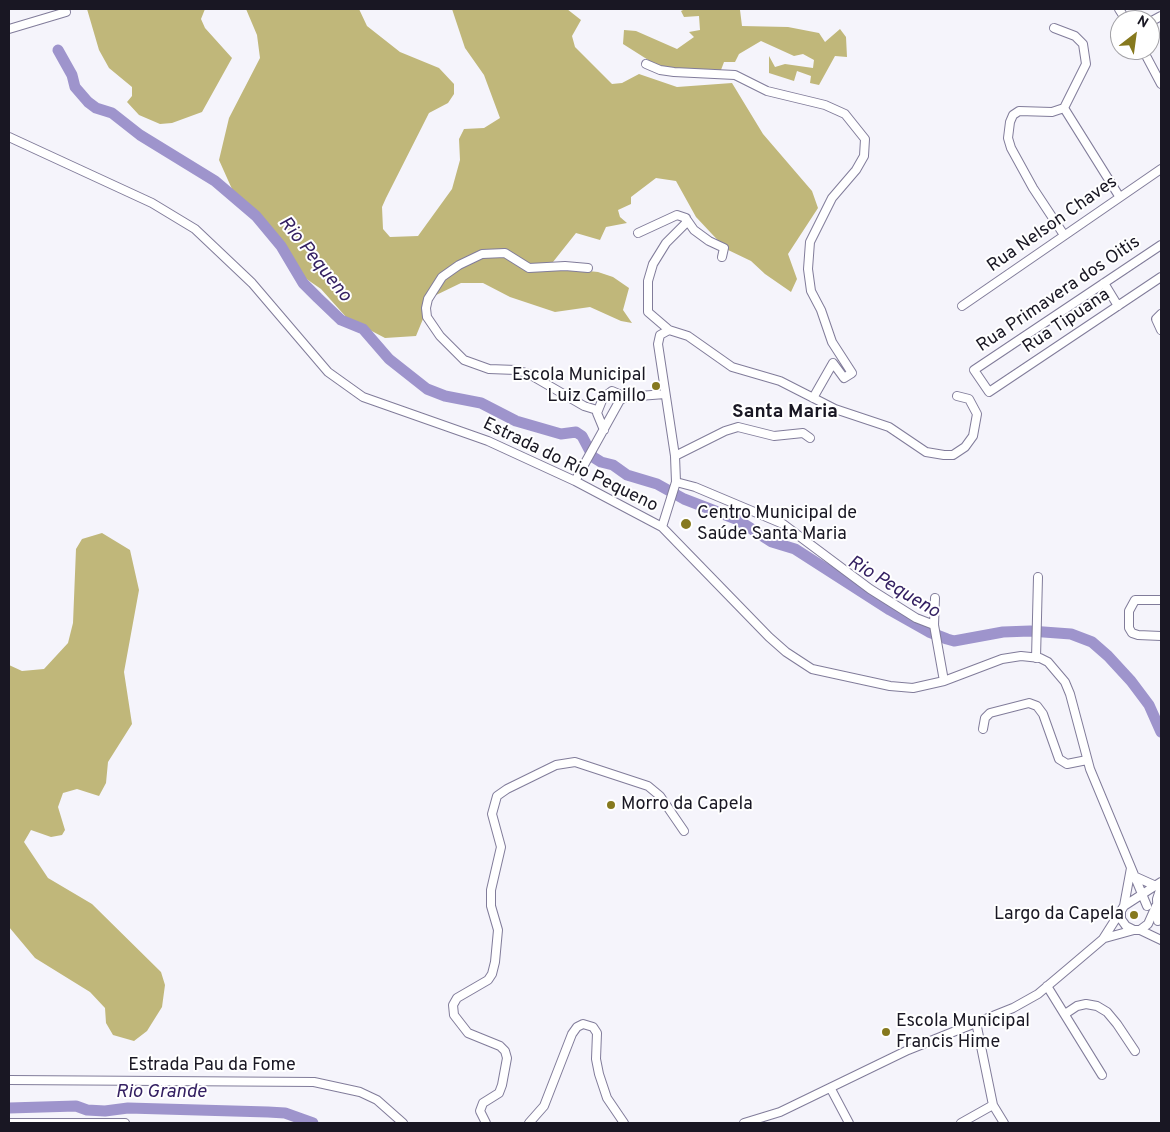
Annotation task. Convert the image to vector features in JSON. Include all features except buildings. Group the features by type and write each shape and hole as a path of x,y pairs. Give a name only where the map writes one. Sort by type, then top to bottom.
{"street":[{"path":"9,29 66,12"},
{"path":"1054,28 1080,39 1083,44 1086,64 1064,108 1052,112 1020,111 1010,122 1008,138 1011,148 1033,188 1064,235"},
{"path":"1148,60 1161,84"},
{"path":"646,64 660,70 674,72 735,75 767,91 825,105 844,114 865,138 864,156 856,170 832,198 810,242 808,269 810,291 822,310 832,342 852,373 844,378 833,363 813,398"},
{"path":"1064,108 1120,196"},
{"name":"Estrada do Rio Pequeno","path":"9,137 152,203 195,229 252,283 328,372 363,397 488,441 575,481 662,527 739,609 786,652 812,669 890,686 912,688 944,681 1002,659 1021,656 1036,658"},
{"name":"Rua Nelson Chaves","path":"962,306 1161,169"},
{"path":"638,233 677,215 685,216 694,230 709,241 724,248 722,257"},
{"path":"687,220 658,253 648,281 648,312 669,330 688,336 732,368 780,381 842,412 890,427 926,452 953,455 965,447 973,436 977,414 969,399 957,396"},
{"name":"Rua Primavera dos Oitis","path":"989,392 974,370 1161,245"},
{"path":"588,268 565,266 526,267 505,253 482,254 459,265 442,277 428,300 426,308 427,317 435,328 464,360 489,369 523,372 584,406 597,410"},
{"name":"Rua Tipuana","path":"989,392 1161,277"},
{"path":"1104,283 1118,306"},
{"path":"1160,315 1156,319 1161,330"},
{"path":"662,527 676,485 675,456 658,344 660,336 669,330"},
{"path":"604,430 599,422 597,410 608,392 618,392 626,397"},
{"path":"575,481 619,402 626,397 665,394"},
{"path":"675,456 725,431 738,427 774,436 803,433 810,438"},
{"path":"676,485 695,487 783,524 870,589 934,627"},
{"path":"1038,577 1036,658 1048,662 1065,682 1087,760 1143,895 1154,915"},
{"path":"935,598 934,627 944,681"},
{"path":"1161,600 1135,600 1129,612 1128,628 1132,633 1138,635 1161,636"},
{"path":"982,729 985,718 990,712 1029,703 1037,706 1044,714 1059,759 1066,764 1087,760"},
{"path":"486,1123 480,1111 483,1103 498,1093 502,1085 507,1058 505,1051 500,1046 468,1033 454,1015 453,1005 457,998 488,980 492,974 495,962 498,930 491,906 492,890 501,847 492,814 497,796 507,789 556,765 575,762 648,786 660,796 684,831"},
{"path":"1131,866 1123,908 1123,923 1161,940"},
{"path":"1136,877 1146,883 1160,885"},
{"path":"744,1123 780,1112 831,1089 908,1050 1013,1008 1047,986 1103,939 1123,908 1160,885"},
{"path":"1103,939 1137,930 1154,915 1160,885"},
{"path":"1133,901 1140,901 1154,915"},
{"path":"1047,986 1102,1075"},
{"path":"1065,1014 1076,1006 1086,1004 1097,1006 1118,1024 1135,1051"},
{"path":"976,1022 993,1105 1004,1123"},
{"path":"529,1123 544,1106 572,1034 577,1027 583,1024 593,1027 597,1033 596,1059 599,1074 607,1098 624,1123"},
{"name":"Estrada Pau da Fome","path":"9,1080 314,1082 360,1092 377,1100 404,1123"},
{"path":"831,1089 849,1123"},
{"path":"961,1123 993,1105"},
{"path":"9,1123 125,1123"}],"shaded area":[{"path":"87,9 205,9 201,19 205,28 232,58 202,112 172,123 160,124 139,115 127,102 132,96 132,87 109,68 99,50"},
{"path":"246,9 359,9 367,26 400,52 439,68 454,84 454,94 448,103 429,113 382,207 383,229 390,237 418,236 452,189 460,160 459,139 464,129 484,128 500,118 484,75 465,48 452,9 567,9 581,20 572,36 575,47 612,84 622,83 639,74 677,87 732,83 763,134 812,191 818,208 788,254 797,279 791,292 765,274 751,261 726,249 696,217 676,181 656,178 631,197 631,204 618,210 620,217 627,223 606,227 600,240 576,233 549,267 598,272 613,277 629,288 623,310 632,323 621,321 590,307 555,312 510,297 483,283 461,283 432,297 416,336 385,338 347,318 321,289 292,269 266,227 236,198 219,160 229,118 260,58 257,35"},
{"path":"685,9 770,9 740,10 742,26 788,27 819,33 825,42 840,29 846,37 847,57 835,56 819,85 810,83 811,76 797,71 794,81 769,73 769,56 775,67 785,64 813,68 814,60 803,54 794,56 761,41 739,54 735,62 724,62 721,70 664,70 623,44 624,30 636,31 677,49 694,37 689,32 700,30 699,16 684,17 681,11"},
{"path":"102,533 130,550 139,590 124,672 132,724 108,762 106,783 99,796 77,789 63,793 58,807 65,830 62,835 51,837 31,830 24,842 48,878 92,904 161,972 165,985 162,1007 147,1031 134,1041 113,1035 106,1023 105,1008 90,992 35,958 9,927 9,665 22,671 44,669 68,643 73,623 76,549 82,539"}],"waterway":[{"name":"Rio Pequeno","path":"58,50 72,75 75,87 88,102 96,108 112,113 140,135 215,181 256,216 281,246 303,283 318,298 341,320 363,329 389,359 427,389 445,396 481,403 516,421 561,434 576,432 582,436 593,457 601,462 613,465 627,475 657,484 684,499 736,519 772,542 795,549 890,610 929,632 947,639 954,641 1003,632 1030,631 1071,634 1092,642 1131,681 1149,705 1161,732"},
{"name":"Rio Grande","path":"9,1108 76,1106 87,1110 105,1111 128,1108 268,1112 285,1113 313,1123"}],"place":[{"name":"Escola Municipal Luiz Camillo","path":"656,386"},
{"name":"Centro Municipal de Saúde Santa Maria","path":"686,524"},
{"name":"Morro da Capela","path":"611,805"},
{"name":"Largo da Capela","path":"1134,915"},
{"name":"Escola Municipal Francis Hime","path":"886,1032"}],"district":[{"name":"Santa Maria","path":"785,413"}]}
